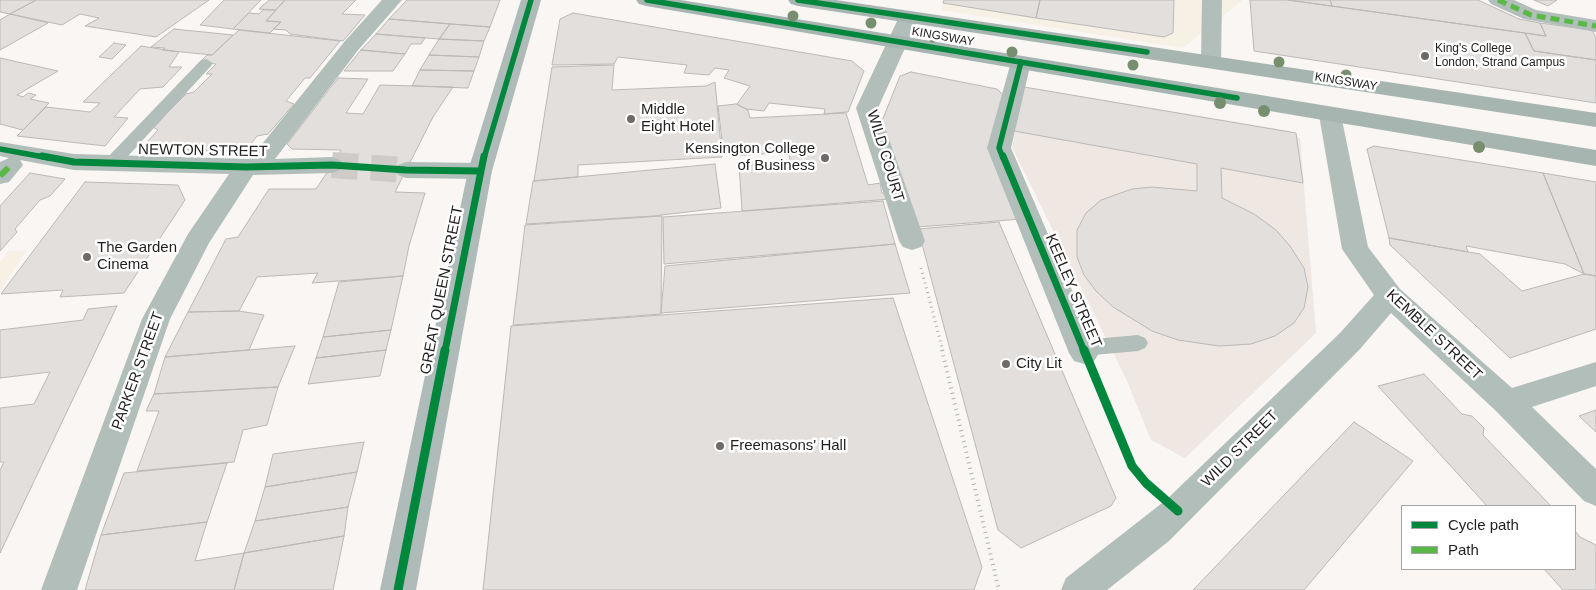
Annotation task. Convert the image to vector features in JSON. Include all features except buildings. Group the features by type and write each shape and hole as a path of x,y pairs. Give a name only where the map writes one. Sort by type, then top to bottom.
{"main road":[{"name":"GREAT QUEEN STREET","path":"398,590 480,170 532,0"},
{"name":"KINGSWAY","path":"646,0 1596,158"},
{"name":"KINGSWAY","path":"798,0 1596,120"},
{"name":"KINGSWAY","path":"1021,62 1256,88 1596,143"}],"street":[{"name":"PARKER STREET","path":"59,590 156,319 197,240 252,166 352,45 392,0"},
{"path":"1212,0 1212,61"},
{"path":"1498,0 1531,15 1596,26"},
{"name":"WILD COURT","path":"909,17 867,108 912,241"},
{"name":"KEELEY STREET","path":"1021,62 1000,148 1083,351"},
{"name":"KEMBLE STREET","path":"1330,115 1355,249 1390,296 1506,402 1596,491"},
{"name":"NEWTON STREET","path":"4,163 332,165"},
{"path":"406,170 480,170"},
{"name":"WILD STREET","path":"1079,590 1157,530 1178,511 1350,341 1390,296"},
{"path":"1506,402 1596,374"}],"lane":[{"path":"112,163 206,63"},
{"path":"1083,351 1138,342"}],"path":[{"path":"928,289 1000,590"}],"shaded area":[{"path":"944,0 1243,0 1183,48 941,10"},
{"path":"1033,88 1290,131 1300,138 1316,333 1185,458 1151,440 1127,381 1012,147 1024,94"},
{"path":"27,250 0,291 0,262 8,251"}],"tunnel":[{"path":"332,165 406,170"}],"marked path":[{"path":"1498,0 1531,15 1596,26"},
{"path":"0,176 11,165"}],"cycle path":[{"path":"398,590 480,171 531,0"},
{"path":"647,0 1237,98"},
{"path":"798,0 1147,52"},
{"path":"1021,62 999,148 1132,466 1146,483 1178,511"},
{"path":"0,149 74,162 246,167 332,165 406,170 480,171"}],"place":[{"name":"King's College London, Strand Campus","path":"1425,56"},
{"name":"Middle Eight Hotel","path":"631,119"},
{"name":"Kensington College of Business","path":"825,158"},
{"name":"The Garden Cinema","path":"87,257"},
{"name":"City Lit","path":"1006,364"},
{"name":"Freemasons' Hall","path":"720,446"}]}
